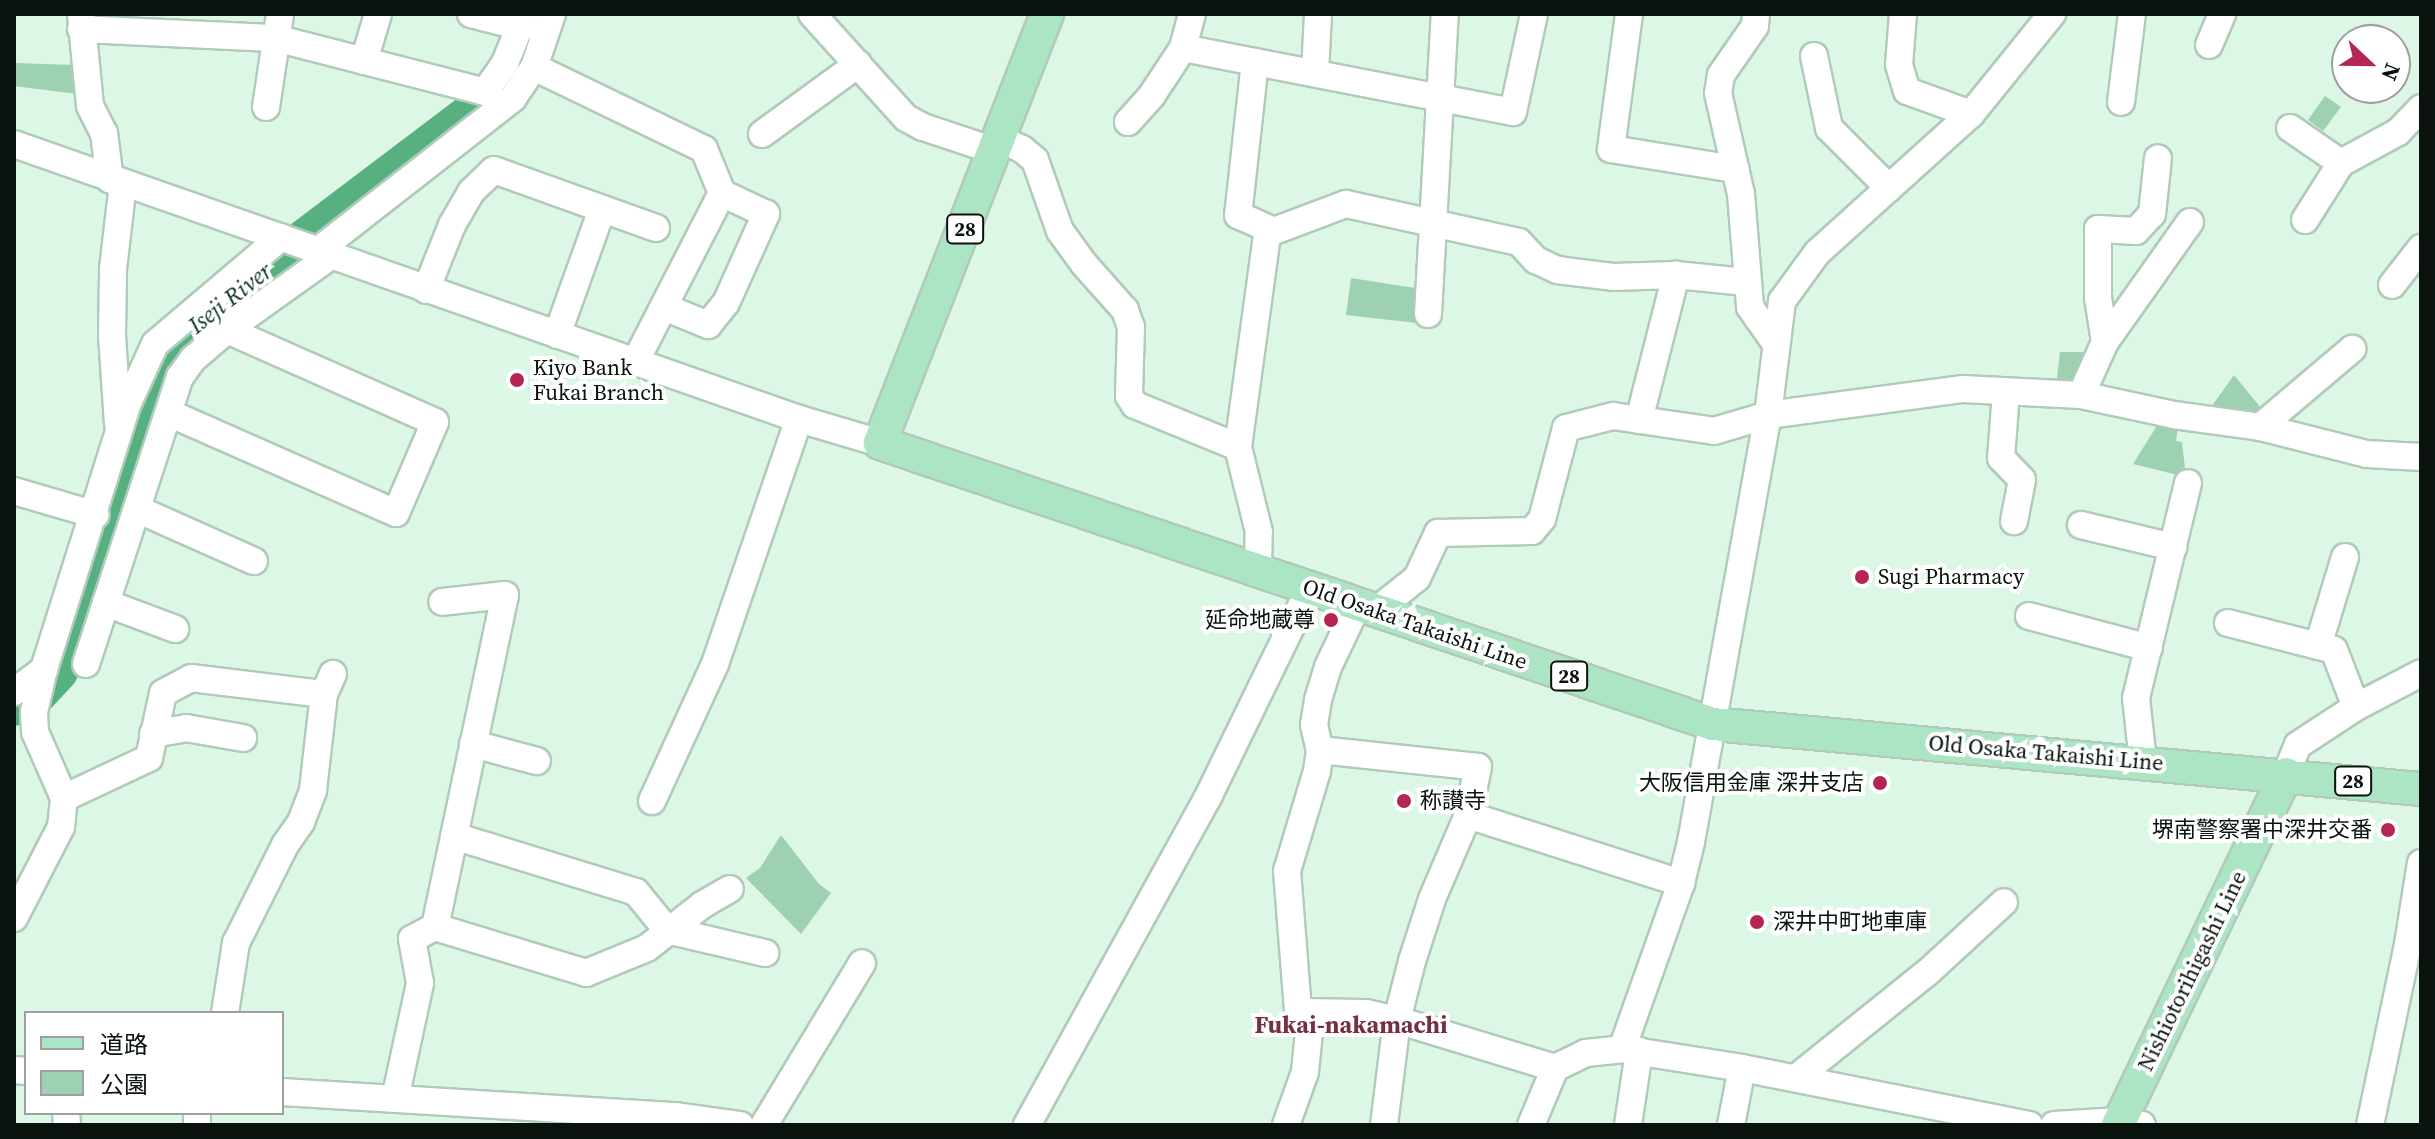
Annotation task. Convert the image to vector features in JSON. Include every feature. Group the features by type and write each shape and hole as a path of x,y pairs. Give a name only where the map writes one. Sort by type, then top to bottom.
{"main road":[{"name":"28","path":"880,443 1047,14"},
{"name":"Old Osaka Takaishi Line","path":"880,443 1713,724 2286,774 2421,789"},
{"name":"Nishiotorihigashi Line","path":"2127,1124 2286,774"}],"street":[{"path":"364,61 378,14"},
{"path":"119,435 112,336 117,182 104,133 90,106 81,22 278,26 364,61 485,92 505,63 524,20 471,14"},
{"path":"14,918 61,827 64,798 28,714 93,524 119,435 155,344 308,245 513,98 534,67 552,14"},
{"path":"812,14 906,118 923,127 1022,149 1035,160 1060,231 1125,310 1131,327 1129,396 1135,405 1238,447"},
{"path":"1128,122 1152,95 1183,48 1192,14"},
{"path":"1315,73 1318,14"},
{"path":"1428,314 1445,14"},
{"path":"1183,48 1513,112 1534,14"},
{"path":"1629,14 1611,149 1735,169"},
{"path":"1756,14 1755,26 1721,75 1718,93 1741,194 1750,307 1776,344"},
{"path":"1903,14 1899,65 1907,91 1971,114"},
{"path":"1628,1125 1630,1050 1681,883 1713,724 1768,415 1782,301 1817,253 1971,114 2052,14"},
{"path":"2121,102 2132,14"},
{"path":"2209,45 2222,14"},
{"path":"266,107 278,26"},
{"path":"1814,56 1829,128 1889,188"},
{"path":"1255,62 1238,215 1268,229 1274,231 1346,204 1519,242 1536,260 1557,270 1613,277 1676,275 1746,282"},
{"path":"762,134 858,64"},
{"path":"534,67 704,149 722,193 766,214 726,303 708,325 664,307"},
{"path":"2305,220 2341,163 2398,132 2421,108"},
{"path":"2290,128 2341,163"},
{"path":"14,144 799,419 880,443"},
{"path":"2105,342 2098,298 2098,229 2136,231 2152,214 2158,158"},
{"path":"426,290 452,225 472,191 494,170 656,228"},
{"path":"635,362 722,193"},
{"path":"557,335 602,209"},
{"path":"2081,395 2105,342 2190,222"},
{"path":"1258,571 1259,532 1238,447 1268,229"},
{"path":"86,664 180,377 193,359 227,330 308,245"},
{"path":"2392,285 2421,248"},
{"path":"1639,420 1676,275"},
{"path":"169,413 396,513 435,422 227,330"},
{"path":"2260,427 2352,349"},
{"path":"2029,1125 1796,1078 1630,1050 1586,1053 1555,1068 1366,1013 1298,1012 1287,871 1320,750 1314,725 1328,667 1367,607 1417,578 1438,533 1532,531 1542,519 1566,428 1613,416 1714,431 1768,415 1963,389 2081,395 2174,415 2260,427 2367,454 2421,457"},
{"path":"2006,393 2001,458 2022,480 2014,521"},
{"path":"652,801 715,664 799,419"},
{"path":"2143,762 2136,698 2188,483"},
{"path":"14,491 93,524 125,546"},
{"path":"137,509 254,561"},
{"path":"2081,525 2173,547"},
{"path":"2318,646 2345,557"},
{"path":"1027,1125 1208,797 1310,588"},
{"path":"435,927 505,595 442,602"},
{"path":"106,603 175,629"},
{"path":"2029,616 2149,648"},
{"path":"2228,623 2334,650 2356,707"},
{"path":"14,692 43,670"},
{"path":"2286,774 2298,745 2356,707 2421,673"},
{"path":"64,798 149,758 163,693 191,678 328,684 313,790 301,822 285,845 236,943 225,1011"},
{"path":"153,734 186,728 243,738"},
{"path":"473,744 537,761"},
{"path":"1320,750 1478,767 1468,815 1432,899 1397,1020 1384,1125"},
{"path":"1468,815 1681,883"},
{"path":"454,836 636,892 667,930 765,953"},
{"path":"2370,1125 2408,944 2421,863"},
{"path":"395,1099 420,983 412,939 435,927 586,973 647,948 667,930 730,889"},
{"path":"1796,1078 1928,972 2004,902"},
{"path":"764,1125 862,963"},
{"path":"1286,1125 1305,1072 1311,1012"},
{"path":"1539,1123 1555,1068"},
{"path":"1731,1125 1742,1068"},
{"path":"284,1092 395,1099 498,1115 740,1125"},
{"path":"2054,1125 2127,1124"}],"green space":[{"path":"14,63 75,65 77,94 14,86"},
{"path":"2325,96 2331,104 2341,107 2323,131 2308,120"},
{"path":"1351,278 1421,289 1417,323 1346,315"},
{"path":"2060,352 2091,352 2078,382 2056,387"},
{"path":"2234,375 2261,408 2250,417 2209,410"},
{"path":"2158,424 2178,427 2176,441 2182,442 2186,477 2133,464"},
{"path":"781,835 819,884 831,893 801,934 746,878 760,868"}],"waterway":[{"name":"Iseji River","path":"14,705 31,699 57,671 161,360 186,330 493,98 513,76 528,50 542,14"}],"place":[{"name":"Kiyo Bank Fukai Branch","path":"517,380"},
{"name":"Sugi Pharmacy","path":"1862,577"},
{"name":"延命地蔵尊","path":"1331,620"},
{"name":"大阪信用金庫 深井支店","path":"1880,783"},
{"name":"称讃寺","path":"1404,801"},
{"name":"堺南警察署中深井交番","path":"2388,830"},
{"name":"深井中町地車庫","path":"1757,922"}],"district":[{"name":"Fukai-nakamachi","path":"1351,1025"}]}
